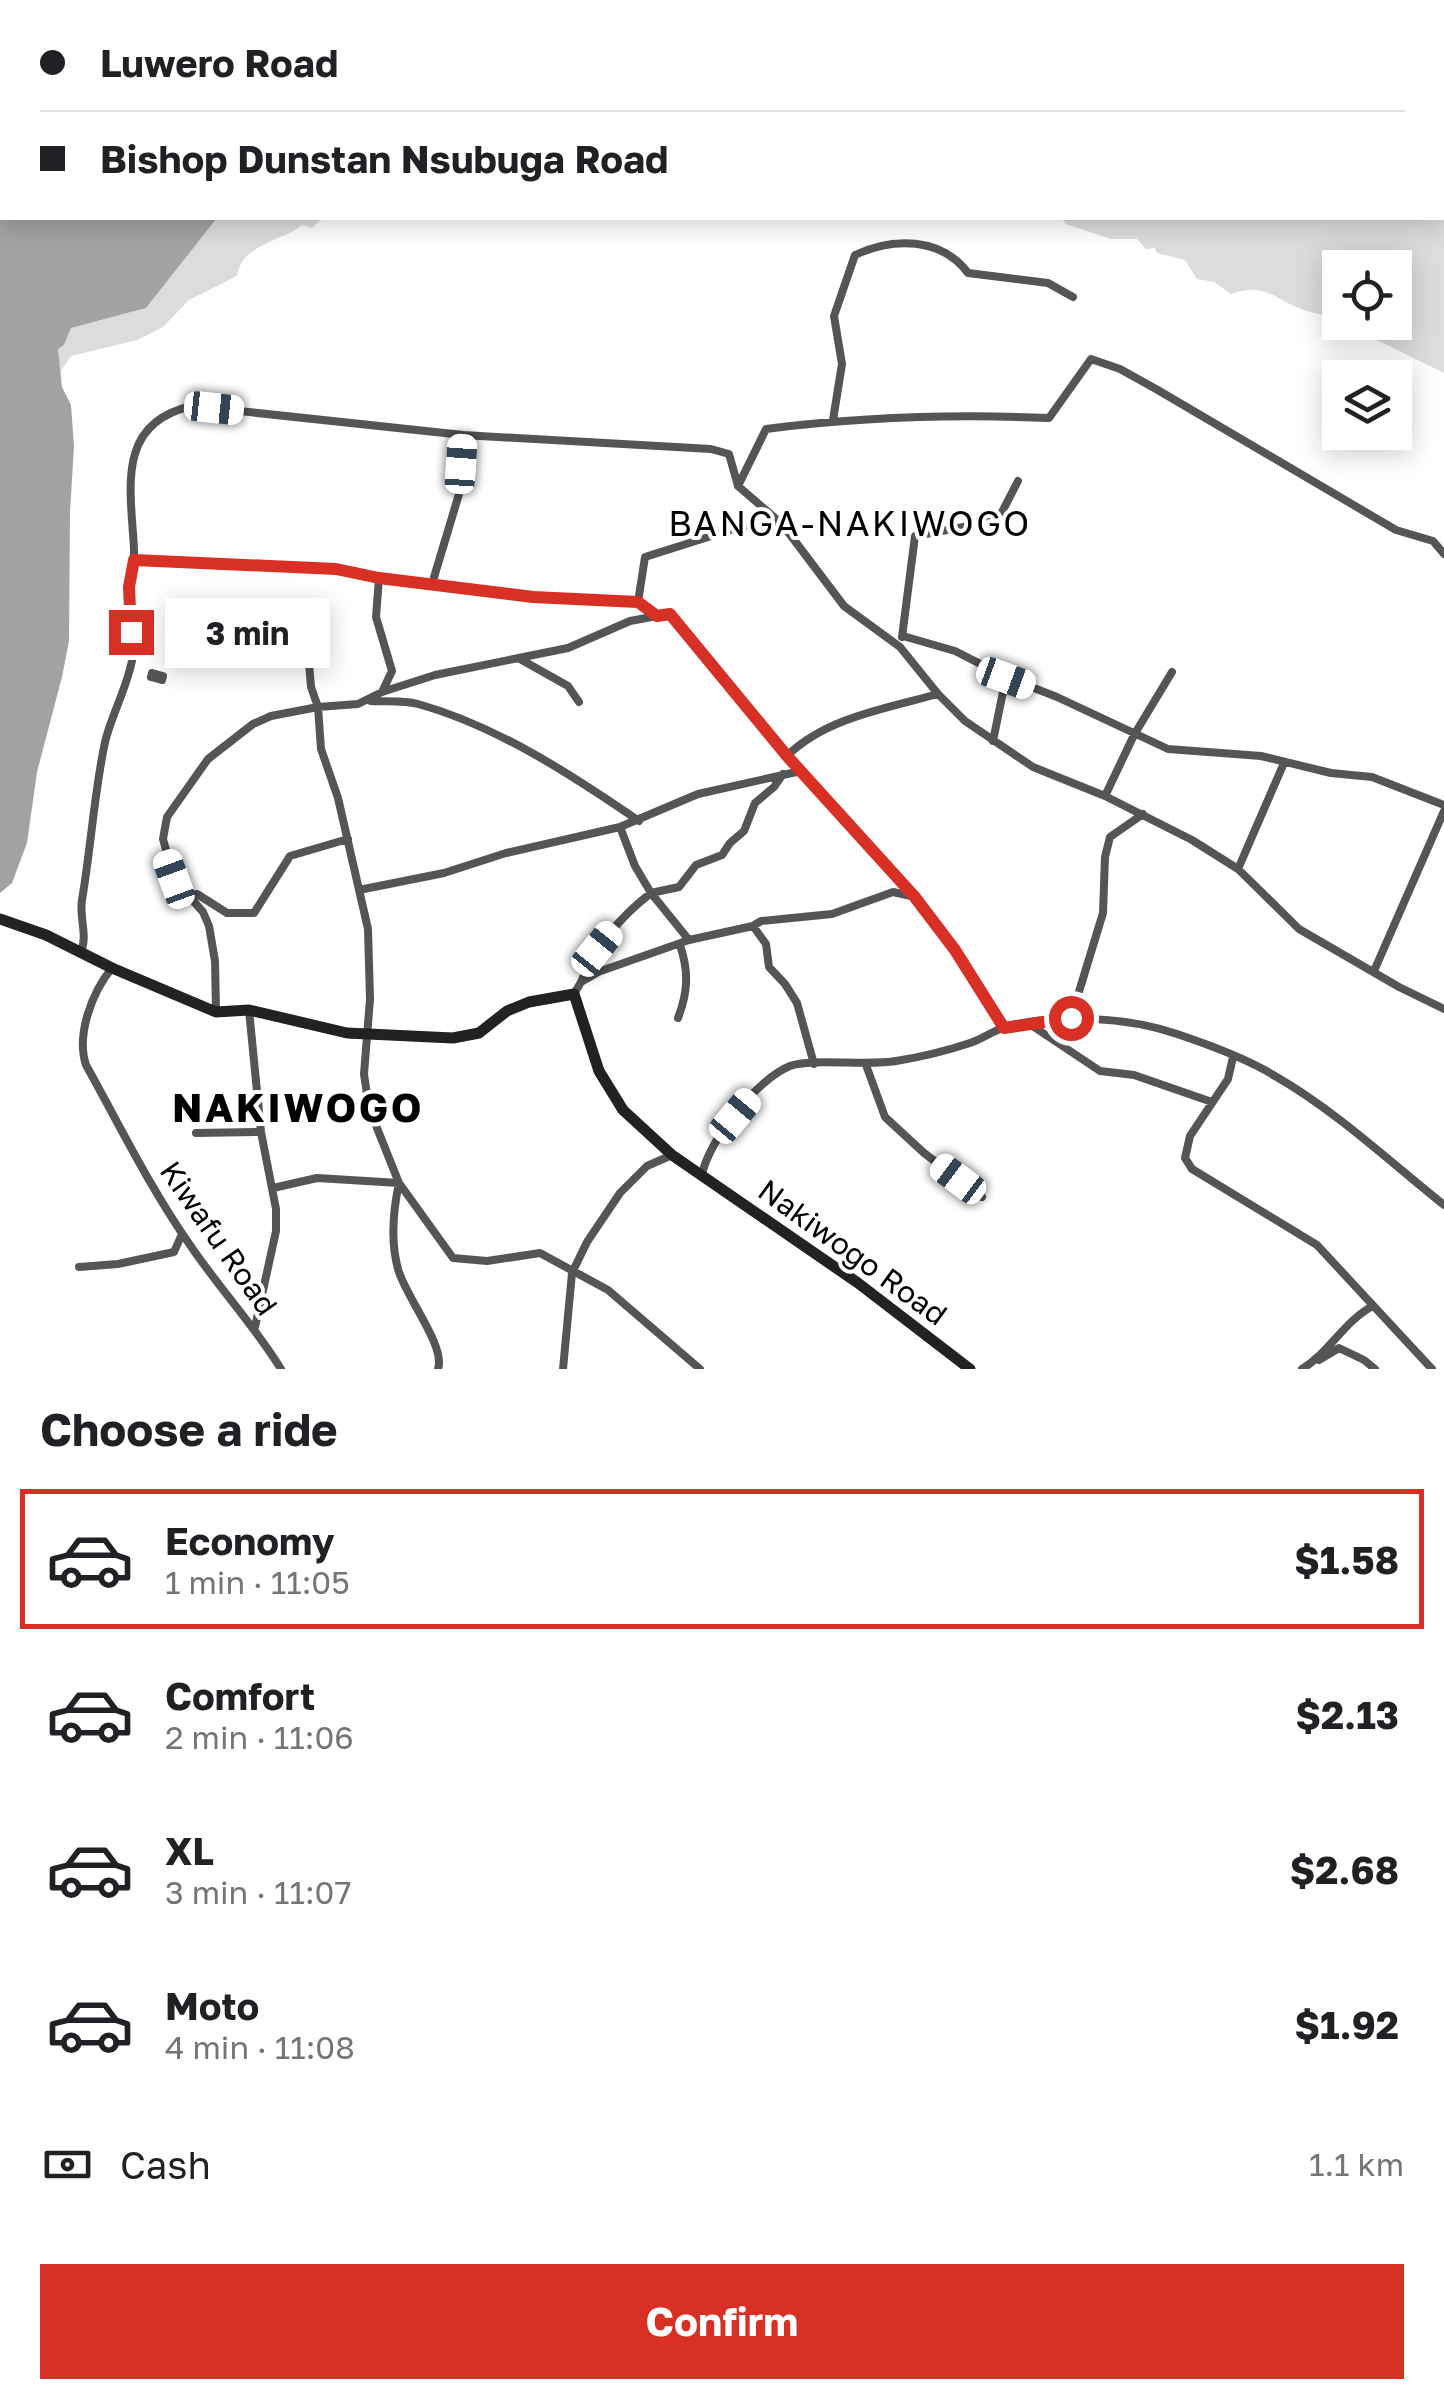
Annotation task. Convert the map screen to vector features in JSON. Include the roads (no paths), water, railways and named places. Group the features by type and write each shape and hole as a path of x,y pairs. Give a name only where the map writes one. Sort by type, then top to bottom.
{"street":[{"path":"833,420 842,364 834,316 855,255 880,243 923,244 956,258 968,274 1048,283 1072,297"},
{"path":"738,486 766,429 833,420 896,420 955,414 1049,418 1091,359 1120,369 1156,389 1396,530 1433,541 1444,554"},
{"path":"81,952 85,941 80,915 98,775 133,654 130,498 136,448 152,426 178,409 214,408 463,435 720,450 729,454 738,486 782,524 844,606 900,646 965,721 1033,766 1143,814 1238,869 1300,930 1444,1008"},
{"path":"432,584 459,494 463,435"},
{"path":"900,646 915,536 985,523 1002,512 1018,481"},
{"path":"638,602 645,557 743,526 782,524"},
{"path":"134,560 336,569 379,578 554,599 638,602 657,616"},
{"path":"379,578 376,616 392,671 382,692"},
{"path":"366,701 435,674 568,648 630,620 670,614 787,756 914,896 955,950 1004,1028"},
{"path":"902,636 954,651 1134,735 1182,752 1239,753 1372,777 1444,808 1374,971"},
{"path":"520,659 568,686 579,702"},
{"path":"309,663 321,748 348,839 368,929 365,1092 400,1183 453,1258 498,1261 540,1253 608,1290 700,1369"},
{"path":"1105,796 1134,735 1172,672"},
{"path":"993,741 1006,678"},
{"path":"787,756 822,731 938,694"},
{"path":"216,1012 215,960 208,926 203,912 174,879 163,839 167,817 186,786 208,759 253,724 283,713 318,707 366,701 415,703 471,724 580,781 639,821"},
{"path":"1238,869 1284,763"},
{"path":"359,890 444,873 506,853 620,827 698,794 800,771"},
{"path":"4,918 216,1012 249,1010 348,1033 453,1038 479,1033 507,1011 529,1002 574,994 597,949 629,910 651,893 679,887 696,865 722,855 744,831 755,802 783,774"},
{"path":"1071,1018 1103,913 1105,857 1110,837 1143,814"},
{"path":"620,827 635,866 685,942 687,995 678,1018"},
{"path":"189,898 197,894 227,913 254,913 290,856 348,839"},
{"path":"581,982 598,972 685,942 761,922 832,914 893,892 914,896"},
{"path":"753,926 766,944 769,968 798,1003 814,1064"},
{"name":"Kiwafu Road","path":"112,968 100,982 82,1053 132,1156 182,1234 255,1327 281,1369"},
{"name":"Nakiwogo Road","path":"574,994 605,1083 623,1110 672,1155 858,1283 970,1369"},
{"path":"249,1010 260,1132 273,1188 276,1231 255,1327"},
{"path":"702,1176 704,1161 716,1138 752,1096 792,1065 866,1065 940,1052 1004,1028 1071,1018 1144,1025 1200,1042 1271,1073 1303,1093 1444,1205"},
{"path":"1030,1024 1100,1071 1134,1075 1212,1102"},
{"path":"1233,1057 1228,1079 1190,1136 1185,1158 1192,1169 1318,1245 1432,1369"},
{"path":"866,1065 885,1117 982,1197"},
{"path":"196,1133 260,1132"},
{"path":"563,1369 572,1273 587,1242 620,1193 647,1166 672,1155"},
{"path":"273,1188 317,1178 400,1183"},
{"path":"400,1183 392,1224 398,1268 410,1301 440,1352 438,1369"},
{"path":"79,1267 118,1264 174,1252 182,1234"},
{"path":"1304,1368 1353,1316 1373,1306"},
{"path":"1304,1368 1339,1348 1375,1369"}],"district":[{"name":"BANGA-NAKIWOGO","path":"850,523"},
{"name":"NAKIWOGO","path":"298,1107"}]}
